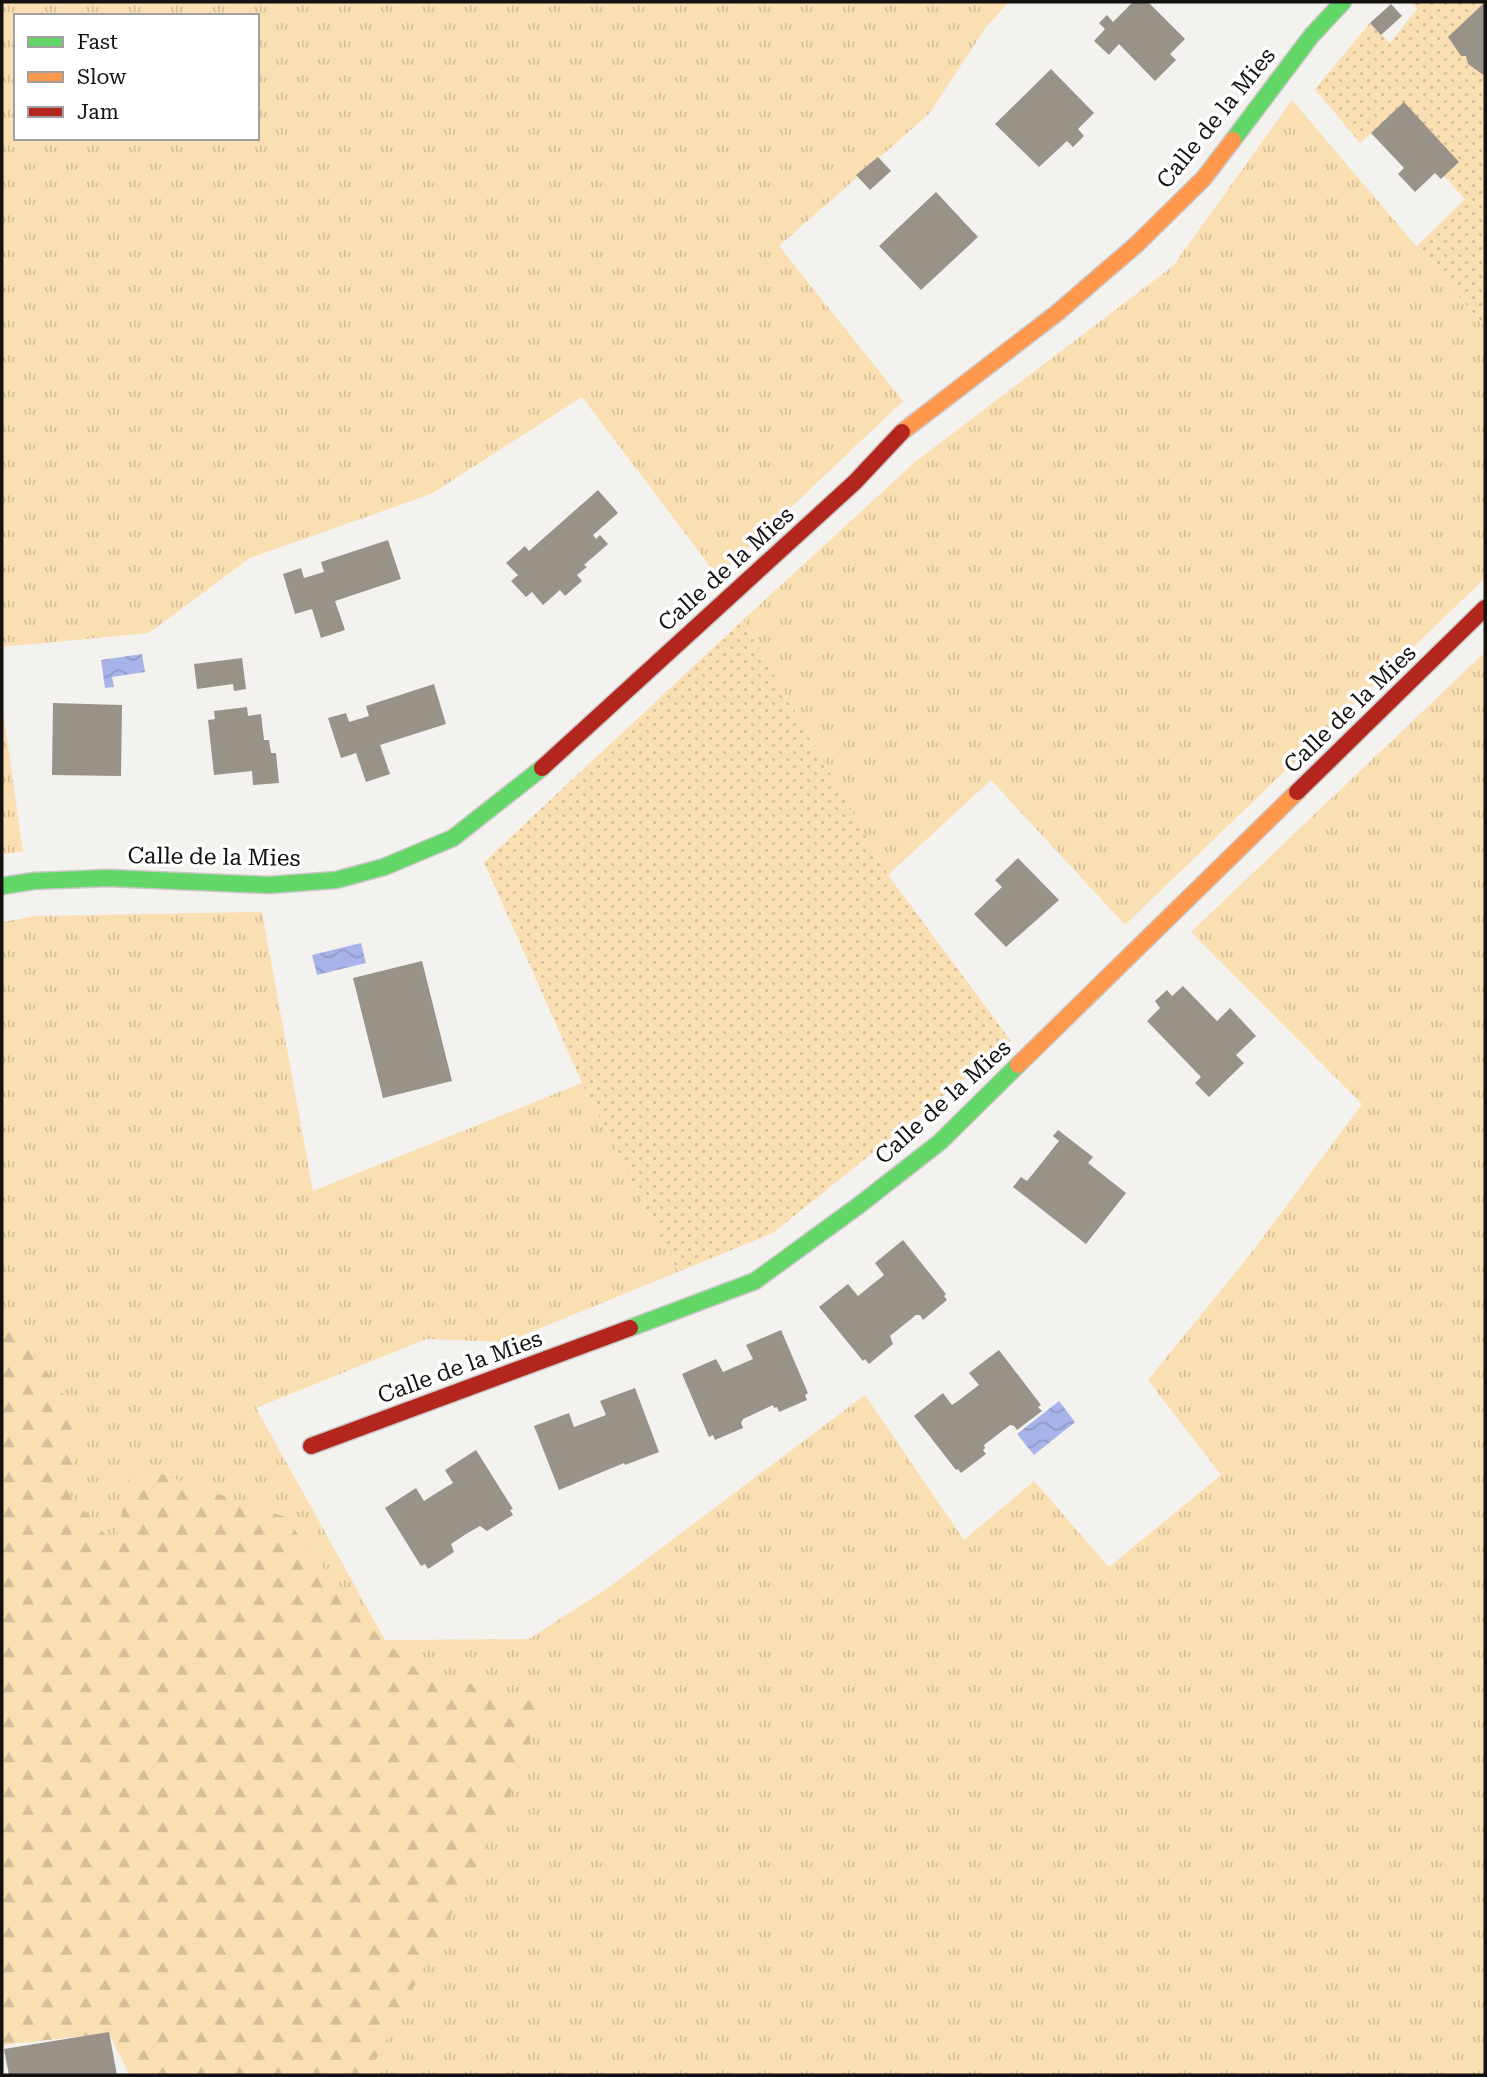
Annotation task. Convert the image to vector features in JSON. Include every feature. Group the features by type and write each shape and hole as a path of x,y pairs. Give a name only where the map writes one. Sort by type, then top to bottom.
{"street":[{"name":"Calle de la Mies","path":"2,886 34,881 108,878 269,886 336,880 384,867 453,838 545,766 855,482 903,431 1057,313 1137,244 1204,178 1280,75 1343,2"},
{"name":"Calle de la Mies","path":"310,1446 755,1281 940,1142 1485,608"}],"green space":[{"path":"2,2 1009,2 986,27 929,114 779,246 903,401 718,577 582,397 431,494 250,558 149,633 2,647"},
{"path":"1411,2 1485,2 1485,321 1482,323 1416,247 1465,199 1444,176 1459,162 1404,103 1360,143 1315,89 1370,23 1390,43 1417,9"},
{"path":"1292,100 1485,327 1485,578 1125,925 991,780 888,875 743,620 915,462 1173,266"},
{"path":"743,620 888,875 1011,1041 773,1233 678,1272 582,1083 484,862"},
{"path":"1485,652 1485,2075 130,2075 109,2033 2,2045 2,922 36,916 262,912 313,1191 582,1083 678,1272 506,1342 426,1339 256,1408 385,1640 529,1639 608,1588 865,1395 964,1540 1034,1481 1109,1567 1221,1475 1148,1380 1252,1252 1362,1104 1191,932"},
{"path":"2,703 23,852 2,854"},
{"path":"2,1311 81,1418 70,1494 115,1546 132,1464 285,1517 363,1621 414,1667 542,1705 506,1809 368,2075 130,2075 109,2033 2,2045"}],"water":[{"path":"142,654 145,672 112,677 114,687 105,688 101,660"},
{"path":"361,943 366,963 317,975 312,955"},
{"path":"1059,1401 1075,1422 1034,1455 1017,1434"}],"building":[{"path":"1133,2 1148,2 1185,39 1170,54 1176,60 1155,81 1119,44 1109,55 1094,41 1105,29 1099,23 1107,15 1113,22"},
{"path":"1485,2 1485,76 1468,64 1466,56 1461,56 1448,37"},
{"path":"1391,4 1402,16 1381,35 1370,23"},
{"path":"1051,69 1094,113 1078,129 1084,136 1073,147 1067,141 1039,167 995,124"},
{"path":"1404,102 1459,162 1441,179 1435,173 1415,192 1398,174 1404,168 1371,133"},
{"path":"878,157 891,171 870,190 856,175"},
{"path":"936,192 978,237 921,290 879,246"},
{"path":"598,490 618,513 593,535 596,539 600,535 608,544 584,565 587,567 577,575 582,581 565,596 560,590 543,605 532,592 526,597 511,581 518,575 506,563 525,546 529,551"},
{"path":"388,540 401,579 335,601 345,630 321,638 312,609 295,614 283,574 301,568 304,578 324,572 321,562"},
{"path":"242,658 246,689 234,691 233,684 197,689 194,664"},
{"path":"434,684 446,724 380,745 390,774 366,782 356,753 341,758 328,718 346,713 349,722 369,716 366,706"},
{"path":"53,703 122,705 121,776 52,775"},
{"path":"247,707 248,716 261,714 264,740 269,740 271,753 276,753 279,783 253,785 252,771 214,775 208,720 215,719 214,711"},
{"path":"1018,858 1059,900 1006,947 974,914 1002,887 995,880"},
{"path":"422,961 452,1081 383,1098 353,978"},
{"path":"1183,986 1217,1021 1230,1008 1256,1036 1236,1055 1244,1063 1209,1097 1195,1083 1201,1077 1147,1021 1160,1008 1155,1001 1167,990 1172,996"},
{"path":"1058,1130 1093,1157 1088,1163 1126,1193 1086,1244 1013,1187 1021,1177 1027,1181 1059,1141 1053,1136"},
{"path":"903,1240 946,1294 944,1296 947,1300 923,1320 920,1315 916,1315 890,1336 893,1344 869,1364 865,1359 863,1361 819,1307 848,1284 858,1296 884,1275 875,1263"},
{"path":"781,1330 808,1393 805,1395 807,1400 779,1412 773,1405 743,1419 743,1428 715,1440 713,1435 709,1437 682,1374 716,1359 723,1372 753,1359 746,1345"},
{"path":"999,1350 1041,1405 1038,1407 1042,1411 1017,1430 1010,1425 984,1445 986,1454 961,1473 914,1416 943,1393 952,1405 979,1385 969,1373"},
{"path":"635,1388 659,1452 625,1465 624,1463 559,1490 534,1426 569,1413 574,1427 606,1415 600,1401"},
{"path":"476,1450 513,1509 510,1510 513,1515 487,1531 480,1526 451,1544 454,1552 428,1569 425,1564 421,1566 385,1508 416,1488 424,1501 453,1483 445,1470"},
{"path":"109,2032 117,2075 9,2075 4,2049"}],"traffic: fast":[{"path":"1233,140 1312,35 1343,2"},
{"path":"2,886 34,881 108,878 269,885 336,880 384,867 453,838 542,768"},
{"path":"630,1328 755,1281 940,1142 1018,1065"}],"traffic: slow":[{"path":"902,432 1057,313 1137,244 1204,178 1233,140"},
{"path":"1018,1065 1297,792"}],"traffic: jam":[{"path":"542,768 855,482 902,432"},
{"path":"1297,792 1485,608"},
{"path":"311,1446 630,1328"}]}
